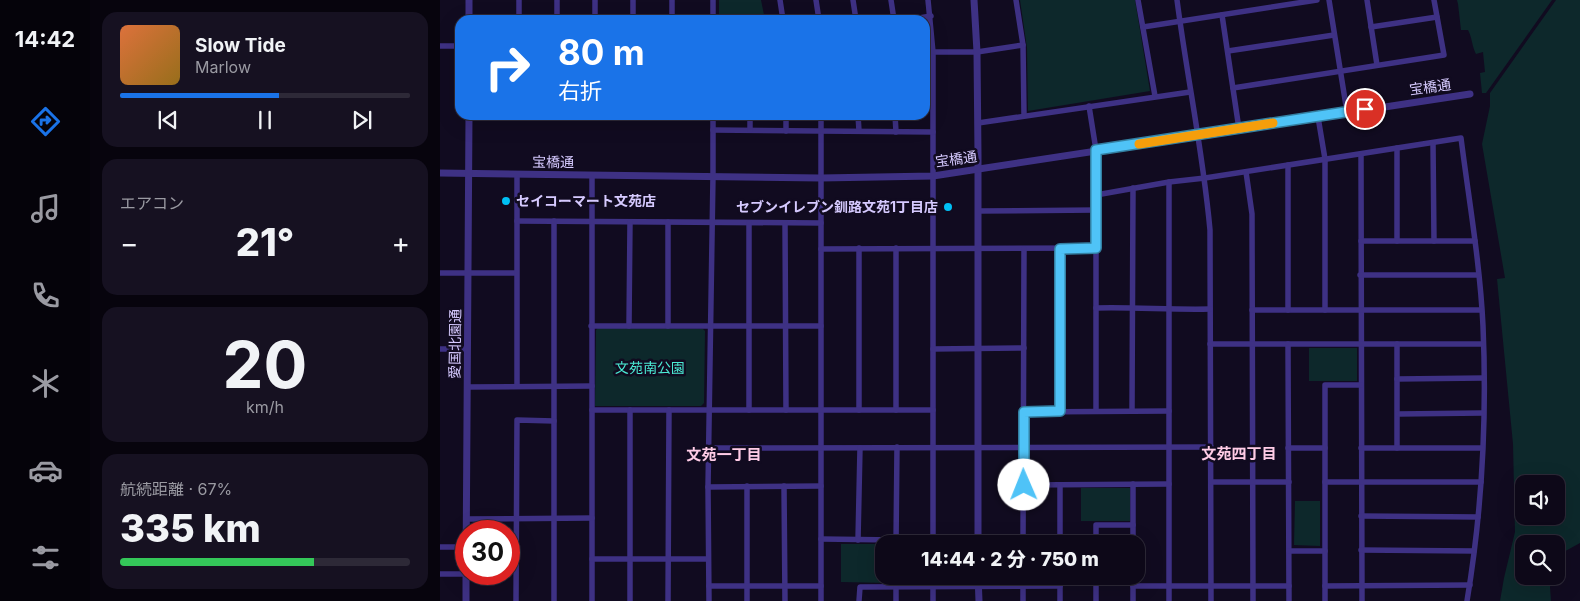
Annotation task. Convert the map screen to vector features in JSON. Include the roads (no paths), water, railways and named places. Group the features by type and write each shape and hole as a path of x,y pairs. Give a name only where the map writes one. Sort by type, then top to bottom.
{"street":[{"path":"469,0 469,15"},
{"path":"519,0 519,15"},
{"path":"557,0 557,15"},
{"path":"595,0 595,15"},
{"path":"633,0 633,15"},
{"path":"672,0 672,15"},
{"path":"713,0 713,15"},
{"path":"780,0 782,15"},
{"path":"816,0 818,15"},
{"path":"853,0 855,15"},
{"path":"891,0 893,15"},
{"path":"928,0 933,52 933,535"},
{"path":"974,0 978,52 978,535"},
{"path":"1016,0 1023,45 1024,115"},
{"path":"1138,0 1155,96"},
{"path":"1177,0 1205,178 1210,230 1211,601"},
{"path":"1143,27 1293,2 1317,0"},
{"path":"1330,0 1347,112"},
{"path":"1367,0 1377,65"},
{"path":"1233,88 1444,55 1434,0"},
{"path":"1222,15 1239,129"},
{"path":"1372,27 1437,17"},
{"path":"1228,51 1334,35"},
{"path":"933,52 978,52 1023,45"},
{"path":"440,46 455,46"},
{"path":"978,123 1190,92"},
{"name":"宝橋通","path":"440,173 821,178 933,176 1470,94"},
{"path":"1089,106 1096,150 1096,410"},
{"path":"1318,117 1325,159 1325,310"},
{"name":"愛国北園通","path":"466,519 469,120"},
{"path":"709,601 708,486 714,176 713,120"},
{"path":"750,120 750,130"},
{"path":"786,120 786,130"},
{"path":"821,120 821,601"},
{"path":"858,120 859,131"},
{"path":"895,120 896,132"},
{"path":"713,130 933,132"},
{"path":"1096,195 1460,138 1475,241 1484,378 1481,482 1467,601"},
{"path":"1434,143 1434,240"},
{"path":"1397,148 1397,241"},
{"path":"1361,154 1362,601"},
{"path":"1288,165 1288,310"},
{"path":"1246,172 1252,214 1253,601"},
{"path":"517,386 516,273 518,174"},
{"path":"592,175 592,601"},
{"path":"1169,601 1170,182"},
{"path":"1132,411 1133,188"},
{"path":"978,211 1096,210"},
{"path":"517,220 821,223"},
{"path":"554,221 554,601"},
{"path":"629,326 630,222"},
{"path":"668,222 668,326"},
{"path":"749,223 749,410"},
{"path":"785,223 786,410"},
{"path":"1361,241 1475,241"},
{"path":"859,248 859,410"},
{"path":"896,248 896,410"},
{"path":"821,249 1096,248"},
{"path":"1023,535 1024,249"},
{"path":"1060,249 1060,411"},
{"path":"440,274 516,273"},
{"path":"1360,275 1478,275"},
{"path":"1096,308 1210,309"},
{"path":"1252,310 1481,310"},
{"path":"591,326 821,326"},
{"path":"1210,344 1482,344"},
{"path":"1288,344 1289,601"},
{"path":"1397,344 1397,448"},
{"path":"933,349 1024,348"},
{"path":"440,349 467,349"},
{"path":"1397,379 1484,378"},
{"path":"1325,601 1325,385 1361,385"},
{"path":"467,387 592,386"},
{"path":"592,410 933,410"},
{"path":"630,410 630,601"},
{"path":"668,601 669,410"},
{"path":"1024,412 1096,410 1169,411"},
{"path":"1398,414 1483,413"},
{"path":"516,601 517,420 554,420"},
{"path":"896,447 896,535"},
{"path":"709,448 1211,447"},
{"path":"858,540 860,448"},
{"path":"1288,448 1325,448"},
{"path":"1361,448 1482,448"},
{"path":"1211,482 1288,482"},
{"path":"1325,482 1481,482"},
{"path":"1133,484 1133,535"},
{"path":"1024,485 1169,484"},
{"path":"1060,485 1060,535"},
{"path":"708,486 821,486"},
{"path":"747,486 748,601"},
{"path":"784,486 785,601"},
{"path":"1361,516 1478,517"},
{"path":"466,519 592,518"},
{"path":"1096,535 1096,525 1133,525"},
{"path":"821,540 875,541"},
{"path":"440,547 455,547"},
{"path":"1361,550 1474,551"},
{"path":"1289,551 1325,551"},
{"path":"592,559 708,559"},
{"path":"440,574 455,573"},
{"name":"愛国北園通","path":"466,585 466,601"},
{"path":"1096,585 1096,601"},
{"path":"1325,586 1470,585"},
{"path":"709,586 821,586"},
{"path":"860,601 860,586 1060,586 1060,601"},
{"path":"896,586 896,601"},
{"path":"933,586 933,601"},
{"path":"978,586 978,601"},
{"path":"1023,586 1023,601"},
{"path":"1132,601 1133,586 1289,586"}],"place":[{"name":"セイコーマート文苑店","path":"506,201"},
{"name":"セブンイレブン釧路文苑1丁目店","path":"948,207"}],"district":[{"name":"文苑四丁目","path":"1239,454"},
{"name":"文苑一丁目","path":"724,455"}],"park label":[{"name":"文苑南公園","path":"650,368"}]}
